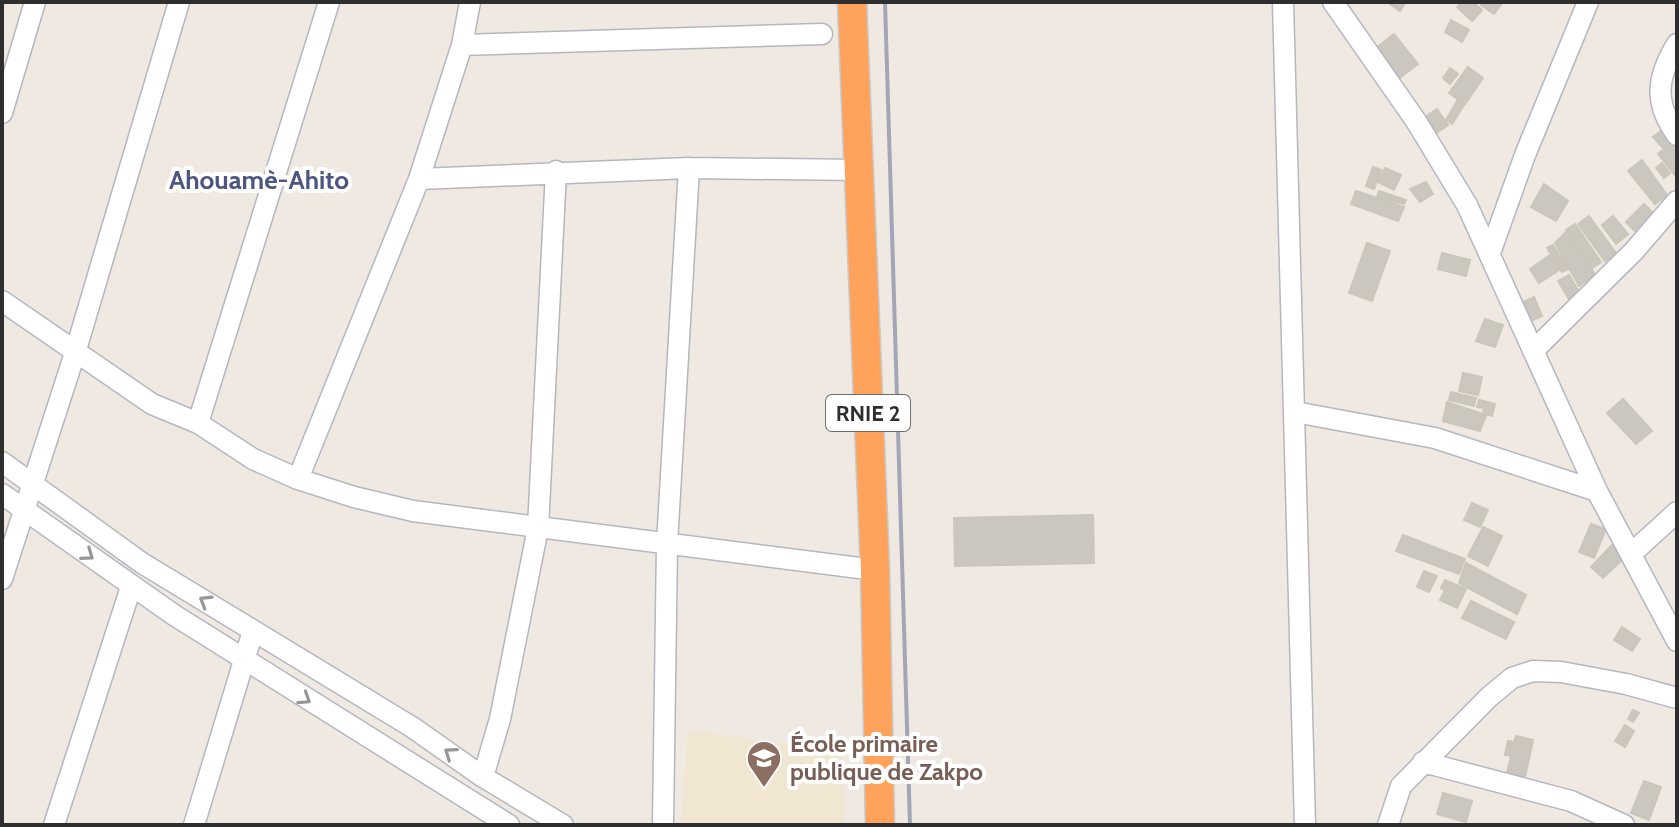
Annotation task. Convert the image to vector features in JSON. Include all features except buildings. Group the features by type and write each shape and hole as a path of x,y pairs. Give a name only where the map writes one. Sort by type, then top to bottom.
{"highway":[{"name":"RNIE 2","path":"852,2 875,570 880,825"}],"street":[{"path":"2,113 35,2"},
{"path":"2,579 75,353 179,2"},
{"path":"198,423 329,2"},
{"path":"298,479 419,179 462,45 470,2"},
{"path":"1283,2 1305,825"},
{"path":"1333,2 1416,121 1467,205 1597,491 1677,641"},
{"path":"1490,253 1530,141 1588,2"},
{"path":"462,45 822,34"},
{"path":"1677,44 1662,71 1660,96 1665,119 1677,135"},
{"path":"419,179 556,171 689,168 859,170"},
{"path":"663,825 667,544 689,168"},
{"path":"483,777 500,719 538,528 556,171"},
{"path":"1533,351 1634,251 1677,201"},
{"path":"2,301 152,404 198,423 253,459 298,479 354,497 413,511 875,570"},
{"path":"1295,412 1435,438 1597,491"},
{"path":"2,462 142,563 412,727 483,777 563,825"},
{"path":"2,494 131,587 498,821"},
{"path":"1631,554 1677,512"},
{"path":"54,825 131,587"},
{"path":"194,825 253,631"},
{"path":"1388,825 1401,786 1489,697 1512,678 1533,671 1587,677 1677,698"},
{"path":"400,756 412,727"},
{"path":"1423,762 1571,801 1624,825"}],"shaded area":[{"name":"École primaire publique de Zakpo","path":"688,730 842,752 845,825 681,825"}],"railway":[{"path":"885,2 910,825"}],"place":[{"name":"École primaire publique de Zakpo","path":"764,789"}],"district":[{"name":"Ahouamè-Ahito","path":"259,180"}]}
